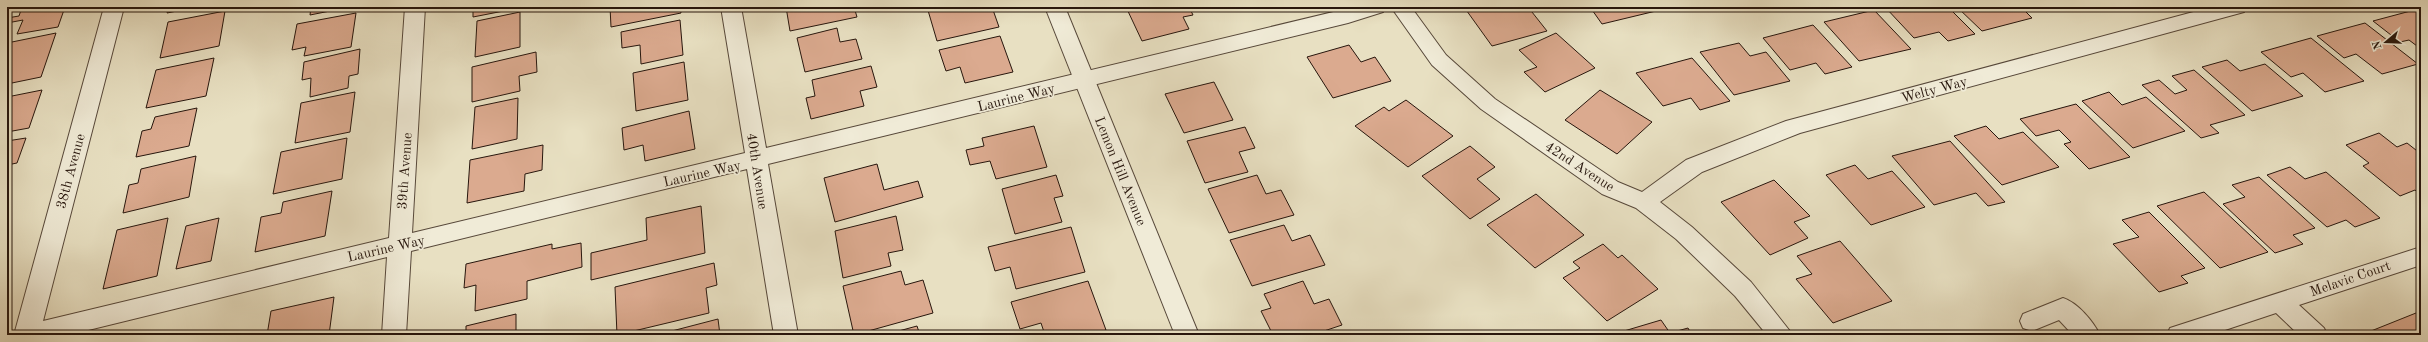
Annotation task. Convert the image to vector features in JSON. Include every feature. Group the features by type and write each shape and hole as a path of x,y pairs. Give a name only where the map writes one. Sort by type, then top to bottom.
{"street":[{"name":"38th Avenue","path":"27,335 114,7"},
{"name":"39th Avenue","path":"394,335 415,7"},
{"name":"40th Avenue","path":"731,7 786,335"},
{"name":"Lemon Hill Avenue","path":"1055,7 1187,335"},
{"name":"Laurine Way","path":"27,335 756,160 1348,16 1376,7"},
{"name":"42nd Avenue","path":"1401,7 1439,60 1488,104 1610,188 1644,202 1714,260 1743,289 1781,335"},
{"name":"Welty Way","path":"1644,202 1694,166 1794,127 2237,7"},
{"name":"Melavic Court","path":"2179,335 2421,256"},
{"path":"2280,302 2315,335"},
{"path":"2032,321 2062,308 2088,335"}],"building":[{"path":"22,7 65,7 58,27 17,34 23,20 7,23 7,18 19,16"},
{"path":"169,7 197,7 167,13"},
{"path":"311,7 350,7 310,15"},
{"path":"473,7 524,7 473,17"},
{"path":"610,7 680,7 681,13 611,27"},
{"path":"786,7 854,7 857,17 790,31"},
{"path":"927,7 992,7 999,27 937,41"},
{"path":"1126,7 1189,7 1193,15 1183,17 1189,29 1142,41"},
{"path":"1464,7 1528,7 1547,31 1492,46"},
{"path":"1590,7 1653,7 1656,11 1602,24"},
{"path":"1885,7 1948,7 1975,34 1948,41 1939,32 1914,38"},
{"path":"1957,7 2021,7 2032,18 1982,31"},
{"path":"2061,7 2081,7 2065,11"},
{"path":"2418,9 2421,12 2421,49 2409,40 2400,42 2373,21"},
{"path":"1874,10 1911,49 1859,61 1824,22"},
{"path":"225,11 219,46 160,58 168,22"},
{"path":"520,12 520,47 475,57 477,21"},
{"path":"356,13 351,47 304,56 306,47 292,50 297,24"},
{"path":"680,20 683,55 641,64 640,45 622,48 621,32"},
{"path":"2365,23 2418,64 2382,74 2356,54 2344,58 2317,36"},
{"path":"1813,25 1852,67 1825,74 1816,63 1790,70 1763,38"},
{"path":"837,28 840,42 856,39 862,59 805,72 797,38"},
{"path":"56,33 41,77 7,84 7,43"},
{"path":"1556,33 1595,68 1545,92 1524,72 1537,67 1519,50"},
{"path":"1000,36 1013,72 965,83 960,67 946,71 939,50"},
{"path":"2311,38 2364,81 2325,92 2303,73 2291,77 2261,52"},
{"path":"1739,43 1750,56 1766,52 1790,81 1734,95 1700,52"},
{"path":"1349,45 1361,62 1375,57 1391,81 1333,98 1307,57"},
{"path":"360,49 358,74 349,76 348,88 310,97 311,78 302,80 304,62"},
{"path":"536,52 537,72 519,76 520,91 472,102 472,67"},
{"path":"214,58 206,96 146,108 156,70"},
{"path":"1692,58 1730,101 1700,110 1691,98 1663,106 1636,73"},
{"path":"2227,60 2240,71 2265,64 2303,96 2252,111 2202,67"},
{"path":"684,62 688,100 636,111 633,73"},
{"path":"871,66 877,87 860,91 864,106 811,119 806,98 815,96 812,80"},
{"path":"2194,70 2245,115 2210,125 2219,133 2201,138 2142,85 2159,80 2175,94 2187,90 2172,76"},
{"path":"1214,82 1233,120 1184,133 1165,94"},
{"path":"42,90 29,128 7,132 7,97"},
{"path":"1600,90 1652,122 1617,154 1565,120"},
{"path":"355,92 350,132 295,143 301,103"},
{"path":"2109,92 2122,105 2146,97 2185,131 2133,148 2082,101"},
{"path":"518,98 517,139 472,149 475,107"},
{"path":"1406,100 1453,136 1408,167 1355,126 1384,107 1389,111"},
{"path":"2076,104 2130,157 2089,169 2064,144 2071,142 2059,130 2036,136 2020,119"},
{"path":"197,108 189,146 136,157 142,131 151,129 155,117"},
{"path":"689,111 695,149 645,161 643,145 624,150 622,128"},
{"path":"1034,126 1047,167 996,179 990,161 970,165 966,150 984,146 982,138"},
{"path":"1986,126 1999,139 2023,132 2059,167 2002,185 1954,136"},
{"path":"1245,127 1255,148 1239,152 1248,172 1205,183 1187,141"},
{"path":"2379,133 2397,147 2407,143 2421,154 2421,195 2415,190 2400,196 2363,166 2369,163 2346,145"},
{"path":"26,138 17,163 7,165 7,141"},
{"path":"347,138 342,179 273,194 281,152"},
{"path":"1950,141 2005,202 1988,206 1976,193 1934,205 1892,156"},
{"path":"543,145 542,170 525,174 524,191 467,203 470,160"},
{"path":"1470,146 1495,167 1477,179 1500,199 1470,219 1422,176"},
{"path":"196,156 189,197 123,213 129,185 138,183 141,169"},
{"path":"877,164 884,190 918,181 923,197 835,222 824,178"},
{"path":"1855,165 1868,179 1892,171 1925,207 1871,225 1826,175"},
{"path":"2290,167 2305,179 2326,172 2380,218 2355,227 2346,220 2327,227 2267,175"},
{"path":"1056,175 1063,196 1054,198 1062,222 1015,234 1002,189"},
{"path":"1257,175 1266,194 1281,190 1294,215 1229,233 1208,189"},
{"path":"2259,177 2315,228 2293,235 2303,244 2275,253 2223,204 2245,197 2232,185"},
{"path":"1774,180 1810,216 1794,222 1808,238 1770,255 1721,202"},
{"path":"332,191 325,236 255,252 261,217 281,213 283,202"},
{"path":"2204,192 2268,252 2220,268 2157,206"},
{"path":"1536,194 1584,235 1535,268 1487,225"},
{"path":"701,206 705,253 591,280 591,253 647,240 646,218"},
{"path":"2149,212 2205,268 2181,276 2188,283 2159,292 2113,244 2139,237 2122,220"},
{"path":"896,216 903,250 888,253 891,266 843,278 835,231"},
{"path":"168,218 157,276 103,289 117,230"},
{"path":"219,218 211,261 176,269 186,226"},
{"path":"1284,225 1292,241 1310,235 1325,265 1252,286 1230,240"},
{"path":"1071,227 1085,272 1016,289 1010,267 995,271 988,247"},
{"path":"1840,241 1892,301 1833,323 1796,279 1812,274 1797,256"},
{"path":"581,243 582,267 527,281 527,299 475,311 476,285 464,288 466,264 552,244 552,249"},
{"path":"1603,244 1618,258 1622,255 1658,289 1607,321 1563,278 1580,268 1573,262"},
{"path":"714,263 717,285 706,288 709,313 617,335 615,287"},
{"path":"901,271 905,285 923,280 933,313 854,335 843,286"},
{"path":"1088,281 1106,330 1088,335 1045,335 1041,323 1020,329 1011,302"},
{"path":"1303,281 1314,304 1329,299 1342,325 1312,335 1273,335 1261,311 1271,308 1264,294"},
{"path":"334,297 329,335 267,335 271,311"},
{"path":"2416,313 2421,318 2421,335 2369,335 2366,333"},
{"path":"516,314 516,335 466,335 466,326"},
{"path":"718,319 720,335 669,335 668,332"},
{"path":"1661,320 1670,333 1688,328 1692,335 1614,334"},
{"path":"917,326 920,335 884,335"}]}
